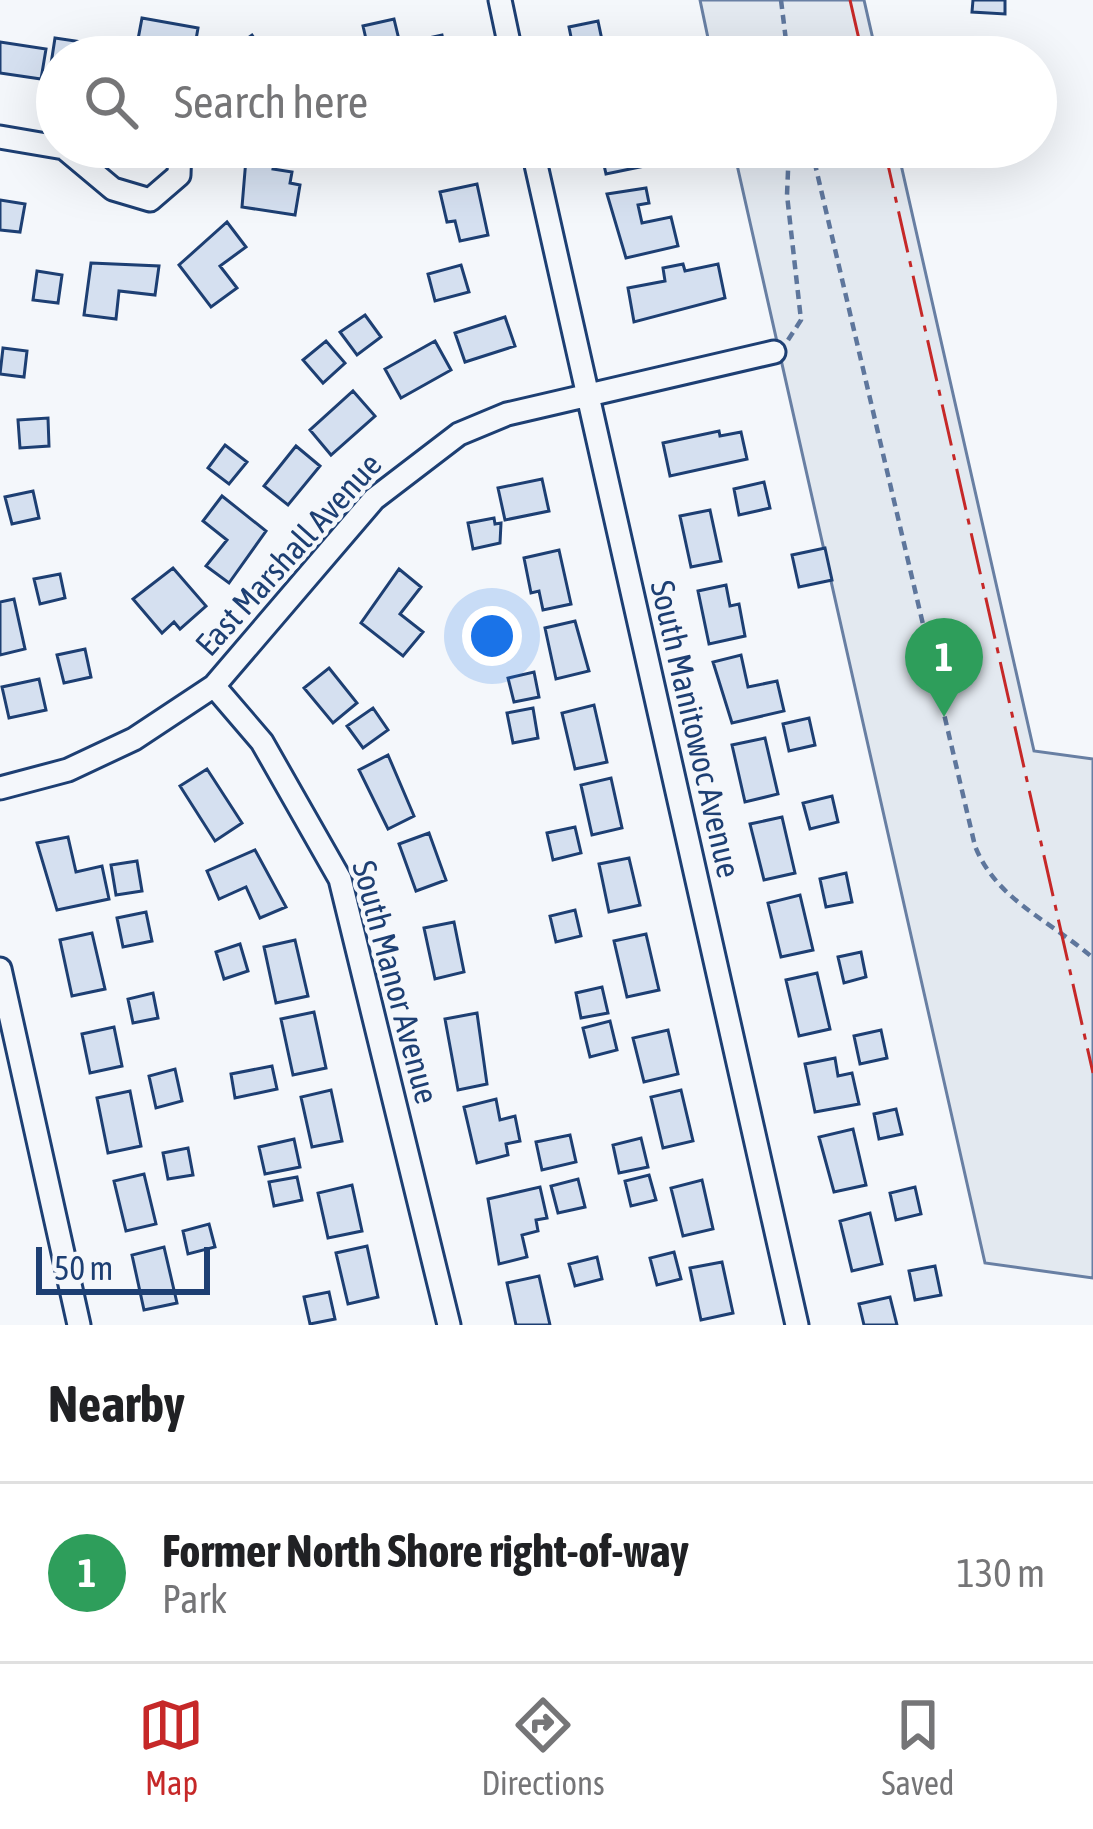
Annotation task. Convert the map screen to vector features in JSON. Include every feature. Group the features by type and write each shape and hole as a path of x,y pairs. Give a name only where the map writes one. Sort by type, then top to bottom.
{"street":[{"path":"500,0 508,36"},
{"path":"0,136 36,143"},
{"path":"89,168 113,189 150,200 179,175 179,168"},
{"name":"South Manitowoc Avenue","path":"537,168 797,1325"},
{"name":"East Marshall Avenue","path":"0,788 68,770 134,739 214,686 374,499 460,434 508,414 774,352"},
{"name":"South Manor Avenue","path":"214,686 262,742 340,879 449,1325"},
{"path":"0,969 80,1325"}],"path":[{"path":"781,0 785,36"},
{"path":"774,352 801,320 788,168"},
{"path":"816,168 975,846 1002,891 1054,923 1093,958"}],"shaded area":[{"path":"700,0 864,0 872,36 708,36"},
{"path":"738,168 902,168 1034,751 1093,759 1093,1278 985,1263"}],"building":[{"path":"973,0 1005,0 1005,14 972,12"},
{"path":"142,18 198,28 197,36 139,36"},
{"path":"394,19 398,36 365,36 363,26"},
{"path":"598,21 601,36 571,36 569,27"},
{"path":"0,42 36,47 36,78 0,73"},
{"path":"245,168 292,172 290,183 300,185 295,215 242,207"},
{"path":"605,168 635,168 606,174"},
{"path":"477,184 488,235 460,241 455,221 447,222 440,192"},
{"path":"646,188 649,203 638,205 642,223 671,217 678,246 626,258 607,194"},
{"path":"0,200 25,204 20,232 0,230"},
{"path":"227,222 246,247 220,266 237,288 211,307 179,265"},
{"path":"91,263 159,266 155,295 119,291 116,319 84,315"},
{"path":"683,264 685,271 718,264 725,298 634,322 628,288 665,281 663,268"},
{"path":"461,265 469,292 435,301 428,274"},
{"path":"37,271 62,275 58,303 33,300"},
{"path":"365,315 381,337 357,355 340,332"},
{"path":"505,317 515,346 465,362 455,333"},
{"path":"326,341 345,363 323,383 303,360"},
{"path":"435,341 451,370 401,398 385,369"},
{"path":"3,348 27,351 24,377 0,374"},
{"path":"353,391 375,416 331,455 310,430"},
{"path":"48,418 49,446 20,448 18,420"},
{"path":"719,431 720,436 741,432 747,459 670,476 663,443"},
{"path":"225,445 247,462 229,484 208,468"},
{"path":"296,446 320,466 288,505 264,486"},
{"path":"542,479 549,511 505,520 498,488"},
{"path":"764,482 770,508 739,515 734,489"},
{"path":"33,491 39,518 12,524 5,497"},
{"path":"222,496 266,531 229,583 206,566 227,540 203,521"},
{"path":"710,510 721,561 691,567 680,516"},
{"path":"494,518 495,524 501,523 500,543 473,549 468,523"},
{"path":"825,548 832,580 799,587 792,555"},
{"path":"559,550 571,604 543,610 539,591 531,593 524,558"},
{"path":"173,568 206,606 180,629 174,622 162,633 133,599"},
{"path":"399,569 421,587 400,614 423,632 403,656 361,623"},
{"path":"60,574 65,598 40,604 34,579"},
{"path":"726,585 730,606 739,604 745,636 709,644 698,591"},
{"path":"14,599 25,649 0,655 0,602"},
{"path":"575,621 589,671 556,679 545,628"},
{"path":"85,649 91,677 64,683 57,655"},
{"path":"741,655 748,687 777,681 784,711 732,723 713,662"},
{"path":"329,668 357,703 333,723 304,688"},
{"path":"534,672 539,697 514,702 508,678"},
{"path":"39,679 46,710 9,718 2,687"},
{"path":"594,705 607,762 575,769 562,713"},
{"path":"373,708 388,730 363,748 347,726"},
{"path":"533,708 538,738 513,743 507,713"},
{"path":"809,718 815,745 789,751 783,724"},
{"path":"765,738 778,794 745,802 732,745"},
{"path":"388,755 414,816 388,829 359,770"},
{"path":"207,769 242,823 215,841 180,786"},
{"path":"611,778 622,828 592,835 581,785"},
{"path":"832,796 838,822 810,829 803,803"},
{"path":"782,817 795,873 764,880 750,824"},
{"path":"575,827 581,853 553,860 547,833"},
{"path":"429,833 446,880 416,891 399,844"},
{"path":"68,837 76,872 102,866 109,899 57,910 37,843"},
{"path":"255,850 286,907 260,918 246,887 219,899 207,871"},
{"path":"629,858 640,905 609,912 599,864"},
{"path":"137,861 142,891 116,895 111,865"},
{"path":"846,873 852,902 826,907 820,879"},
{"path":"800,895 813,950 781,957 768,903"},
{"path":"575,910 581,936 556,942 550,916"},
{"path":"146,912 152,941 123,947 117,918"},
{"path":"454,922 464,972 435,979 424,928"},
{"path":"92,933 105,989 72,996 60,940"},
{"path":"646,934 659,990 627,997 614,941"},
{"path":"295,940 308,996 276,1003 264,947"},
{"path":"240,944 248,971 224,979 216,952"},
{"path":"861,952 866,977 844,983 838,957"},
{"path":"817,973 830,1029 799,1036 786,980"},
{"path":"602,987 608,1013 581,1018 576,993"},
{"path":"153,993 158,1018 133,1023 128,999"},
{"path":"314,1012 326,1068 293,1075 281,1019"},
{"path":"477,1013 487,1084 458,1090 445,1019"},
{"path":"610,1021 617,1050 590,1057 583,1028"},
{"path":"114,1027 122,1066 90,1073 82,1034"},
{"path":"668,1030 678,1074 644,1082 633,1038"},
{"path":"881,1030 887,1058 860,1064 854,1036"},
{"path":"835,1058 838,1076 852,1073 859,1104 815,1112 805,1064"},
{"path":"272,1066 277,1089 235,1098 231,1074"},
{"path":"175,1069 182,1101 156,1108 149,1076"},
{"path":"331,1090 342,1141 312,1147 301,1097"},
{"path":"681,1090 693,1141 663,1148 651,1097"},
{"path":"130,1091 141,1146 108,1153 97,1098"},
{"path":"496,1099 500,1120 515,1116 520,1141 506,1144 508,1155 477,1163 464,1107"},
{"path":"896,1109 902,1134 879,1139 874,1114"},
{"path":"853,1129 866,1185 834,1192 819,1137"},
{"path":"570,1135 576,1162 542,1170 536,1142"},
{"path":"641,1138 648,1167 619,1173 613,1145"},
{"path":"294,1139 300,1167 265,1174 259,1147"},
{"path":"188,1148 193,1175 168,1179 163,1153"},
{"path":"144,1174 156,1224 126,1231 114,1181"},
{"path":"649,1175 656,1200 631,1206 625,1181"},
{"path":"297,1177 302,1200 274,1206 269,1182"},
{"path":"578,1179 585,1207 558,1213 551,1186"},
{"path":"702,1180 713,1229 683,1236 671,1188"},
{"path":"352,1185 362,1231 328,1238 318,1193"},
{"path":"540,1187 547,1218 536,1220 538,1231 522,1235 527,1257 499,1264 488,1199"},
{"path":"915,1187 921,1214 896,1220 890,1193"},
{"path":"870,1213 882,1264 852,1271 840,1221"},
{"path":"209,1224 215,1247 188,1254 183,1231"},
{"path":"367,1246 378,1297 348,1304 336,1253"},
{"path":"164,1247 177,1303 144,1310 132,1255"},
{"path":"674,1252 681,1279 657,1285 650,1258"},
{"path":"597,1257 602,1279 575,1286 569,1264"},
{"path":"722,1262 733,1313 701,1320 690,1268"},
{"path":"935,1266 941,1295 915,1300 909,1271"},
{"path":"539,1276 550,1325 516,1325 507,1283"},
{"path":"329,1292 335,1319 310,1324 304,1297"},
{"path":"890,1297 897,1325 864,1325 859,1304"}],"power":[{"path":"850,0 858,36"},
{"path":"889,168 1093,1073"}],"place":[{"name":"Former North Shore right-of-way","path":"944,717"}]}
